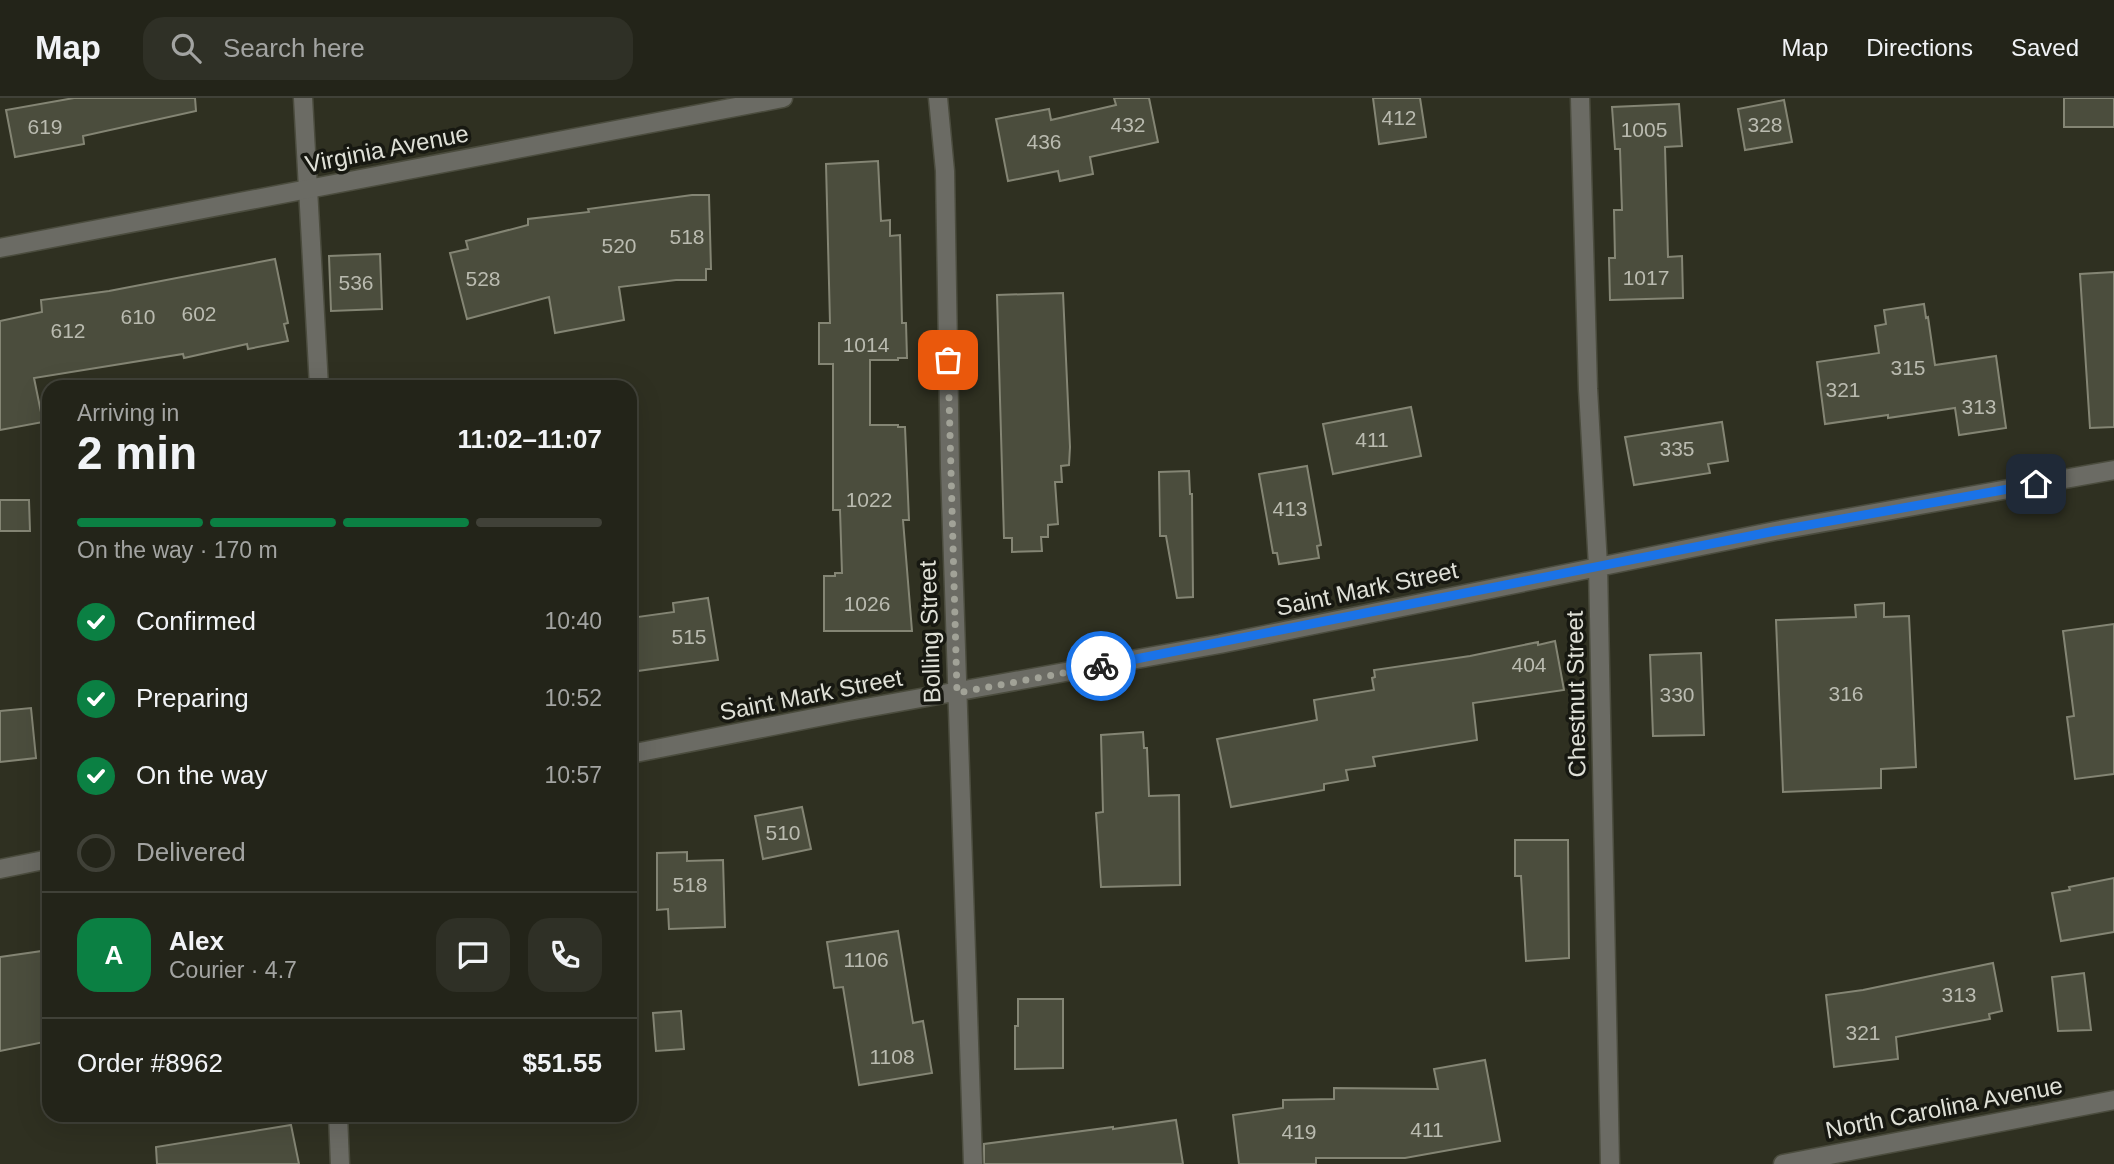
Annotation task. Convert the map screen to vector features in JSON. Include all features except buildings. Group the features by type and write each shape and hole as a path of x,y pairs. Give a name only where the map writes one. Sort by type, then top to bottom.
{"street":[{"path":"303,98 320,380"},
{"name":"Virginia Avenue","path":"0,248 783,98"},
{"name":"Bolling Street","path":"938,98 944,171 950,468 973,1164"},
{"name":"Chestnut Street","path":"1580,98 1588,389 1598,566 1610,1164"},
{"name":"Saint Mark Street","path":"637,753 1220,644 1775,531 2114,470"},
{"path":"0,869 42,860"},
{"name":"North Carolina Avenue","path":"1783,1164 2114,1100"},
{"path":"338,1122 340,1164"}],"way so far":[{"path":"948,360 957,693 1101,666"}],"route":[{"path":"1101,666 1775,531 2036,484"}]}
